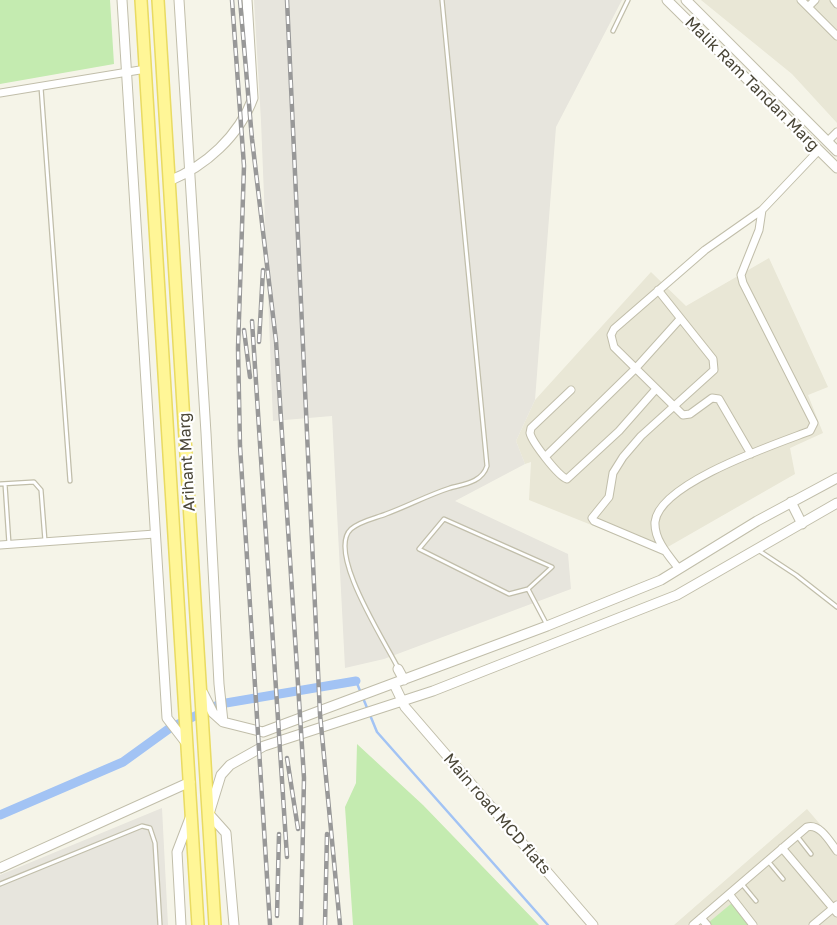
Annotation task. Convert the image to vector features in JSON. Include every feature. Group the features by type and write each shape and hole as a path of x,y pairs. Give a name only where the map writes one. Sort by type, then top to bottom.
{"main road":[{"name":"Arihant Marg","path":"141,0 167,395 198,925"},
{"name":"Arihant Marg","path":"158,0 215,925"},
{"path":"167,395 183,394"}],"street":[{"path":"122,0 167,718 186,742"},
{"path":"179,0 222,718"},
{"path":"169,181 189,173 212,156 244,120 253,98 247,0"},
{"name":"Malik Ram Tandan Marg","path":"668,0 837,168"},
{"name":"Malik Ram Tandan Marg","path":"686,0 837,151"},
{"path":"801,0 837,36"},
{"path":"808,7 815,0"},
{"path":"834,0 837,4"},
{"path":"0,93 146,69"},
{"path":"750,454 719,399 712,398 686,416 614,347 611,335 614,329 705,250 762,210 837,132"},
{"path":"679,569 657,538 655,522 657,512 666,501 710,472 810,431 814,424 743,283 741,275 759,230 762,210"},
{"path":"658,290 713,359 715,365 712,374 641,436 623,457 613,473 609,497 592,518 594,521 665,551"},
{"path":"546,456 636,369 680,319"},
{"path":"571,390 531,428 531,436 562,477 570,478 618,431 656,389"},
{"path":"201,691 206,701 222,718 263,732 547,626 661,580 791,502 837,478"},
{"path":"791,502 802,524"},
{"path":"234,925 226,833 209,814 221,775 230,765 264,746 402,702 677,595 837,503"},
{"path":"0,545 155,534"},
{"path":"398,669 404,680"},
{"name":"Main road MCD flats","path":"394,684 402,702 593,925"},
{"path":"0,868 190,782"},
{"path":"180,925 176,852 192,815"},
{"path":"693,925 807,827 812,825 817,827 837,851"},
{"path":"782,848 836,908 814,925"},
{"path":"728,894 753,925"},
{"path":"701,918 707,925"}],"lane":[{"path":"398,669 355,585 346,561 345,541 351,529 435,493 477,480 484,475 486,466 442,0"},
{"path":"613,31 628,0"},
{"path":"41,87 70,481"},
{"path":"9,544 2,484 34,482 41,490 45,542"},
{"path":"444,519 552,567 528,589 509,594 419,549 444,519"},
{"path":"757,550 796,575 837,607"},
{"path":"528,589 547,626"},
{"path":"0,884 142,826 150,828 155,843 160,925"},
{"path":"797,836 811,854"},
{"path":"768,861 783,879"},
{"path":"742,883 756,901"}],"shaded area":[{"path":"254,0 622,0 556,127 535,400 516,441 525,464 455,501 568,554 571,589 384,659 345,668 332,416 273,421 261,121"},
{"path":"701,0 837,0 837,123 792,74"},
{"path":"769,258 828,387 808,395 823,433 790,448 795,474 659,552 529,500 531,462 525,464 516,441 535,400 651,272 686,306"},
{"path":"162,808 168,925 0,925 0,875"},
{"path":"807,809 837,844 837,925 674,925"}],"green space":[{"path":"0,0 110,0 114,64 0,84"},
{"path":"357,744 423,805 539,925 353,925 345,807 356,783"},
{"path":"732,903 751,925 710,925 708,923"}],"waterway":[{"path":"356,681 377,732 548,925"},
{"path":"0,815 123,762 170,728 220,704 356,681"}],"railway":[{"path":"232,0 244,166 238,348 240,446 270,925"},
{"path":"240,0 252,139 276,341 304,778 301,925"},
{"path":"287,0 320,714 340,925"},
{"path":"259,342 263,270"},
{"path":"252,321 287,857"},
{"path":"244,330 250,377"},
{"path":"287,758 298,829"},
{"path":"277,916 279,834"},
{"path":"325,925 327,834"}]}
